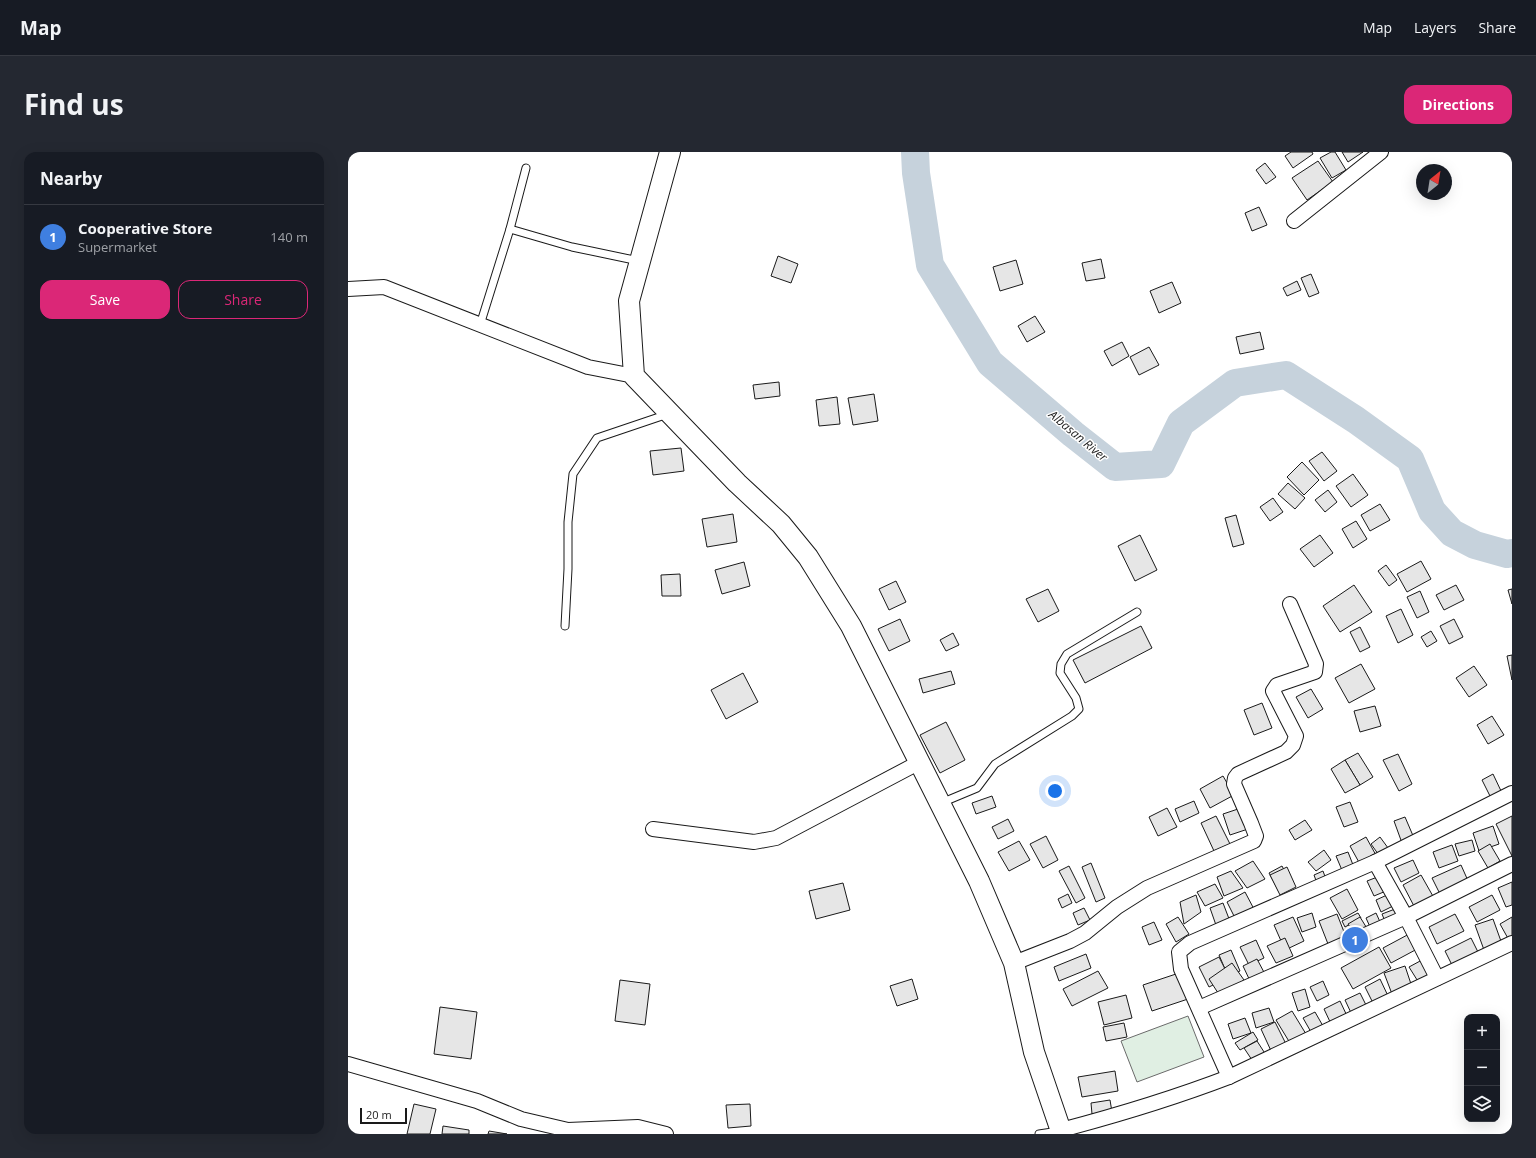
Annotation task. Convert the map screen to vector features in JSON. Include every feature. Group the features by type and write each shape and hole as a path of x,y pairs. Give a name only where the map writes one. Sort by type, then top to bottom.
{"street":[{"path":"634,376 629,301 670,152"},
{"path":"1294,221 1381,152"},
{"path":"348,289 384,288 588,367 634,376 737,483 781,524 808,557 851,626 979,881 1014,963 1034,1052 1062,1132 1188,1092 1229,1077 1512,943"},
{"path":"1014,963 1070,941 1085,933 1117,907 1147,888 1254,841 1256,836 1234,784 1234,778 1238,774 1286,752 1293,745 1296,736 1273,691 1277,685 1315,672 1316,664 1290,604"},
{"path":"653,829 754,842 776,838 920,762"},
{"path":"1229,1077 1180,969 1179,952 1190,943 1375,862 1512,793"},
{"path":"1375,862 1406,916 1437,978"},
{"path":"1199,1008 1406,916 1512,864"},
{"path":"348,1064 477,1101 521,1119 568,1130 638,1127 666,1134"}],"lane":[{"path":"480,325 510,229 526,168"},
{"path":"510,229 572,247 640,262"},
{"path":"565,626 568,569 568,522 573,474 597,438 670,413"},
{"path":"940,803 977,788 995,764 1072,716 1079,709 1076,698 1060,674 1061,664 1067,654 1137,612"},
{"path":"1039,1134 1062,1132"}],"green space":[{"path":"1188,1016 1204,1057 1137,1082 1121,1041"}],"building":[{"path":"1291,152 1312,152 1313,154 1293,168 1285,156"},
{"path":"1331,152 1335,152 1346,170 1332,178 1320,158"},
{"path":"1342,152 1363,152 1348,162"},
{"path":"1318,161 1333,182 1307,200 1292,178"},
{"path":"1265,163 1276,177 1266,184 1256,170"},
{"path":"1259,207 1267,225 1252,231 1245,213"},
{"path":"778,256 798,264 791,283 771,276"},
{"path":"1101,259 1105,278 1086,281 1082,263"},
{"path":"1016,260 1023,284 1000,291 993,267"},
{"path":"1311,274 1319,293 1309,297 1301,278"},
{"path":"1297,281 1301,290 1287,296 1283,288"},
{"path":"1172,282 1181,303 1159,313 1150,291"},
{"path":"1035,316 1045,332 1027,342 1018,326"},
{"path":"1260,332 1264,349 1240,354 1236,337"},
{"path":"1122,342 1129,356 1112,366 1104,351"},
{"path":"1149,347 1159,365 1139,375 1130,357"},
{"path":"779,382 780,396 755,399 753,385"},
{"path":"874,394 878,421 853,425 848,398"},
{"path":"837,397 840,424 819,426 816,400"},
{"path":"681,448 684,471 653,475 650,451"},
{"path":"1322,452 1337,471 1324,481 1309,461"},
{"path":"1302,462 1319,480 1304,495 1287,477"},
{"path":"1353,474 1368,495 1351,507 1336,486"},
{"path":"1288,483 1305,498 1295,509 1278,494"},
{"path":"1328,490 1337,502 1325,512 1315,500"},
{"path":"1273,498 1283,512 1270,521 1260,507"},
{"path":"1380,504 1390,520 1370,531 1361,515"},
{"path":"733,514 737,542 707,547 702,519"},
{"path":"1236,515 1244,544 1233,547 1225,518"},
{"path":"1356,521 1367,539 1353,548 1342,529"},
{"path":"1140,535 1157,570 1135,581 1118,546"},
{"path":"1320,535 1333,553 1314,567 1300,549"},
{"path":"1421,561 1431,579 1407,592 1397,574"},
{"path":"744,562 750,586 722,594 715,570"},
{"path":"1386,565 1397,580 1389,586 1378,571"},
{"path":"680,574 681,596 662,596 661,575"},
{"path":"896,581 906,602 889,610 879,589"},
{"path":"1354,585 1372,612 1340,632 1323,606"},
{"path":"1456,585 1464,600 1444,610 1436,595"},
{"path":"1048,589 1059,611 1038,622 1026,599"},
{"path":"1512,589 1512,604 1508,590"},
{"path":"1420,591 1429,612 1417,618 1407,597"},
{"path":"1401,609 1413,635 1398,643 1386,616"},
{"path":"900,619 910,641 889,651 878,629"},
{"path":"1454,619 1463,637 1449,644 1440,626"},
{"path":"1141,626 1152,648 1085,683 1073,660"},
{"path":"1360,627 1370,647 1360,652 1350,632"},
{"path":"1431,631 1437,641 1427,647 1421,637"},
{"path":"953,633 959,645 946,651 940,640"},
{"path":"1512,655 1512,680 1507,656"},
{"path":"1361,664 1375,689 1349,703 1335,678"},
{"path":"1474,666 1487,685 1469,697 1456,678"},
{"path":"951,671 955,684 923,693 919,679"},
{"path":"743,673 758,702 726,719 711,690"},
{"path":"1311,689 1323,709 1308,718 1296,697"},
{"path":"1262,703 1272,728 1254,735 1244,710"},
{"path":"1375,706 1381,726 1360,732 1354,711"},
{"path":"1492,716 1504,735 1488,744 1477,725"},
{"path":"946,722 965,760 940,773 920,735"},
{"path":"1358,753 1373,777 1360,785 1345,760"},
{"path":"1398,754 1412,784 1399,791 1383,760"},
{"path":"1345,760 1360,785 1345,793 1331,769"},
{"path":"1493,774 1502,793 1491,798 1482,780"},
{"path":"1223,776 1234,795 1210,808 1200,789"},
{"path":"992,796 996,807 976,814 972,803"},
{"path":"1194,801 1199,813 1180,822 1175,809"},
{"path":"1350,802 1358,822 1344,827 1336,807"},
{"path":"1167,808 1177,827 1158,836 1149,817"},
{"path":"1241,808 1248,829 1230,835 1223,814"},
{"path":"1216,816 1230,844 1214,851 1201,823"},
{"path":"1512,816 1512,856 1496,824"},
{"path":"1405,817 1414,838 1402,843 1394,821"},
{"path":"1008,819 1014,831 998,839 992,827"},
{"path":"1305,820 1312,830 1295,840 1289,830"},
{"path":"1493,826 1499,844 1479,851 1473,833"},
{"path":"1046,836 1058,860 1043,868 1030,844"},
{"path":"1366,837 1377,857 1361,866 1350,846"},
{"path":"1380,837 1391,852 1381,858 1371,844"},
{"path":"1472,840 1475,851 1459,856 1455,844"},
{"path":"1019,841 1030,860 1009,871 998,852"},
{"path":"1490,844 1500,861 1488,868 1478,851"},
{"path":"1452,845 1458,861 1439,868 1433,852"},
{"path":"1324,850 1331,860 1316,871 1308,862"},
{"path":"1348,852 1355,870 1344,875 1336,856"},
{"path":"1413,860 1419,873 1401,882 1394,868"},
{"path":"1253,861 1265,879 1247,888 1235,871"},
{"path":"1091,863 1105,898 1096,902 1082,867"},
{"path":"1461,865 1469,883 1441,896 1432,878"},
{"path":"1069,866 1085,898 1076,903 1059,871"},
{"path":"1282,866 1292,885 1279,892 1269,873"},
{"path":"1287,867 1296,887 1280,895 1270,875"},
{"path":"1231,871 1243,888 1224,896 1217,877"},
{"path":"1323,871 1327,882 1318,886 1314,875"},
{"path":"1421,875 1434,898 1415,908 1403,885"},
{"path":"1380,876 1386,891 1374,896 1367,881"},
{"path":"1512,882 1512,905 1506,907 1498,888"},
{"path":"843,883 850,910 816,919 809,891"},
{"path":"1215,884 1223,898 1205,906 1197,892"},
{"path":"1347,889 1358,910 1342,919 1330,898"},
{"path":"1245,892 1255,911 1236,920 1227,902"},
{"path":"1068,894 1072,903 1062,908 1058,899"},
{"path":"1196,895 1201,912 1184,924 1180,902"},
{"path":"1387,895 1393,906 1381,912 1376,900"},
{"path":"1492,895 1500,910 1477,922 1469,907"},
{"path":"1223,903 1231,924 1217,928 1210,908"},
{"path":"1084,908 1090,920 1078,925 1073,913"},
{"path":"1395,909 1399,919 1386,924 1382,914"},
{"path":"1312,913 1316,927 1302,932 1297,918"},
{"path":"1358,913 1361,918 1345,927 1342,921"},
{"path":"1376,913 1381,924 1371,929 1366,918"},
{"path":"1337,914 1346,937 1328,944 1319,921"},
{"path":"1455,914 1464,931 1437,944 1429,927"},
{"path":"1178,917 1189,934 1176,942 1166,924"},
{"path":"1293,917 1304,941 1285,950 1274,925"},
{"path":"1360,917 1368,930 1356,937 1348,924"},
{"path":"1512,917 1512,941 1510,942 1500,924"},
{"path":"1493,919 1502,944 1484,950 1475,925"},
{"path":"1154,922 1162,940 1149,945 1142,927"},
{"path":"1411,933 1419,948 1391,963 1383,948"},
{"path":"1285,938 1293,956 1276,963 1267,946"},
{"path":"1471,938 1479,954 1453,967 1445,951"},
{"path":"1256,940 1264,958 1249,965 1240,947"},
{"path":"1379,947 1391,968 1353,989 1341,968"},
{"path":"1231,950 1240,971 1228,976 1219,955"},
{"path":"1086,954 1091,968 1059,981 1054,967"},
{"path":"1219,957 1229,977 1209,987 1199,967"},
{"path":"1257,959 1266,976 1251,983 1243,966"},
{"path":"1422,960 1431,976 1419,983 1409,967"},
{"path":"1232,963 1244,980 1220,996 1209,979"},
{"path":"1405,966 1412,987 1392,994 1384,973"},
{"path":"1098,971 1108,988 1072,1006 1063,989"},
{"path":"1179,973 1188,999 1152,1011 1143,985"},
{"path":"912,979 918,999 897,1006 890,986"},
{"path":"1380,979 1389,998 1374,1005 1365,987"},
{"path":"620,980 650,984 645,1025 615,1021"},
{"path":"1323,981 1329,995 1317,1001 1310,987"},
{"path":"1305,989 1310,1007 1298,1011 1292,993"},
{"path":"1360,993 1368,1009 1353,1017 1345,1000"},
{"path":"1126,995 1132,1018 1104,1025 1098,1002"},
{"path":"1340,1001 1348,1018 1332,1026 1324,1009"},
{"path":"440,1007 477,1012 471,1059 434,1054"},
{"path":"1269,1008 1274,1022 1256,1028 1252,1013"},
{"path":"1292,1011 1306,1034 1290,1043 1276,1020"},
{"path":"1315,1012 1323,1026 1311,1032 1303,1018"},
{"path":"1245,1018 1251,1033 1233,1039 1228,1024"},
{"path":"1275,1022 1287,1046 1272,1053 1261,1029"},
{"path":"1124,1023 1127,1037 1106,1041 1103,1027"},
{"path":"1253,1032 1258,1040 1240,1050 1235,1043"},
{"path":"1257,1041 1266,1055 1254,1063 1244,1048"},
{"path":"1115,1071 1118,1091 1082,1097 1078,1077"},
{"path":"1110,1100 1112,1112 1092,1114 1091,1103"},
{"path":"414,1104 436,1109 430,1134 407,1134"},
{"path":"750,1104 751,1126 728,1128 726,1105"},
{"path":"443,1126 469,1130 469,1134 442,1134"},
{"path":"489,1131 507,1134 488,1134"}],"waterway":[{"name":"Albasan River","path":"915,152 916,173 930,265 990,363 1073,434 1115,467 1161,464 1181,423 1235,383 1286,375 1356,420 1410,459 1432,511 1452,533 1475,545 1507,554 1512,553"}],"place":[{"name":"Cooperative Store","path":"1355,940"}]}
